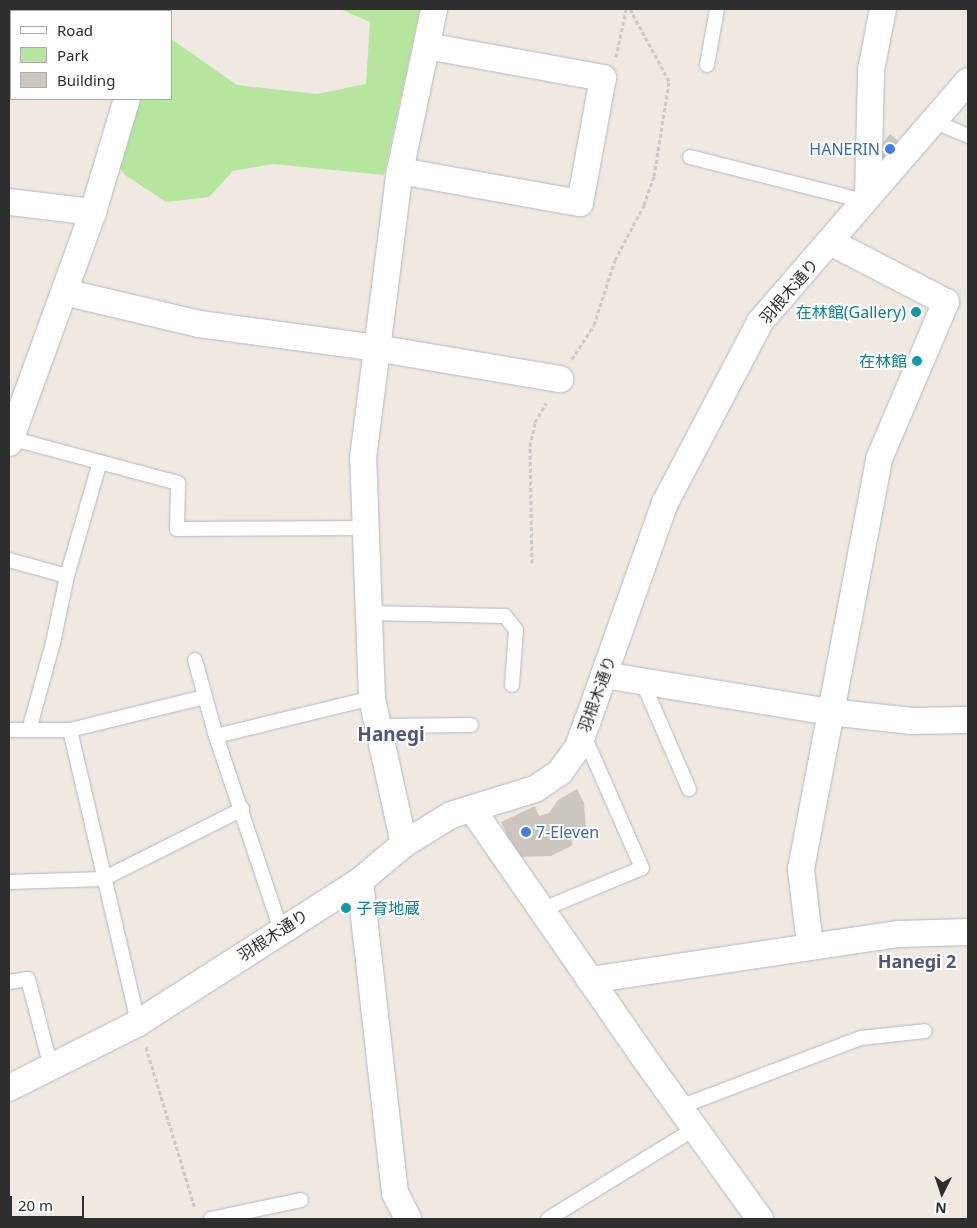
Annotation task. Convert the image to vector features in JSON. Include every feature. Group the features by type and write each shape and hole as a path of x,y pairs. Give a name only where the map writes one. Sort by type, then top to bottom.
{"street":[{"path":"404,844 372,698 363,458 400,171 434,9"},
{"path":"866,199 871,70 883,9"},
{"path":"400,171 580,203 604,78 427,46"},
{"name":"羽根木通り","path":"9,1088 138,1022 360,881 404,844 451,815 535,789 560,772 578,747 665,503 760,322 832,243 866,199 968,80"},
{"path":"9,440 93,212 127,100"},
{"path":"9,202 93,212"},
{"path":"810,945 801,869 879,459 946,302 832,243"},
{"path":"64,292 199,324 376,348 560,379"},
{"path":"604,675 830,712 912,721 968,720"},
{"path":"472,809 590,980 760,1219"},
{"path":"360,881 395,1193 408,1219"},
{"path":"590,980 810,945 899,934 968,932"}],"lane":[{"path":"707,65 718,9"},
{"path":"933,121 968,136"},
{"path":"690,157 866,199"},
{"path":"9,440 178,483 176,529 365,528"},
{"path":"29,730 53,643 67,576 100,462"},
{"path":"9,560 67,576"},
{"path":"368,613 505,616 516,630 512,685"},
{"path":"195,660 216,736 281,930"},
{"path":"642,681 689,789"},
{"path":"9,730 70,730 204,697"},
{"path":"216,736 372,698"},
{"path":"378,726 472,725"},
{"path":"70,730 103,880 138,1022"},
{"path":"541,910 642,868 582,734"},
{"path":"9,882 103,880 242,809"},
{"path":"9,982 28,979 52,1067"},
{"path":"680,1107 861,1038 925,1030"},
{"path":"548,1219 696,1128"},
{"path":"211,1219 301,1200"}],"path":[{"path":"604,78 614,69 628,9"},
{"path":"532,564 530,446 535,422 594,324 615,260 644,205 654,176 668,81 628,9"},
{"path":"138,1022 196,1210"}],"green space":[{"path":"26,9 153,9 90,10"},
{"path":"340,9 420,9 384,175 273,164 233,171 209,197 166,202 125,175 104,148 116,100 172,100 172,40 237,85 317,94 366,84 370,22"}],"building":[{"path":"68,9 127,9 126,10"},
{"path":"890,134 903,145 887,164 881,159 882,144"},
{"path":"577,789 584,803 586,829 569,833 573,845 551,856 517,857 501,822 535,806 539,816 549,813 558,800"}],"place":[{"name":"HANERIN","path":"890,149"},
{"name":"在林館(Gallery)","path":"916,312"},
{"name":"在林館","path":"917,361"},
{"name":"7-Eleven","path":"526,832"},
{"name":"子育地蔵","path":"346,908"}],"district":[{"name":"Hanegi","path":"391,735"},
{"name":"Hanegi 2","path":"917,961"}]}
